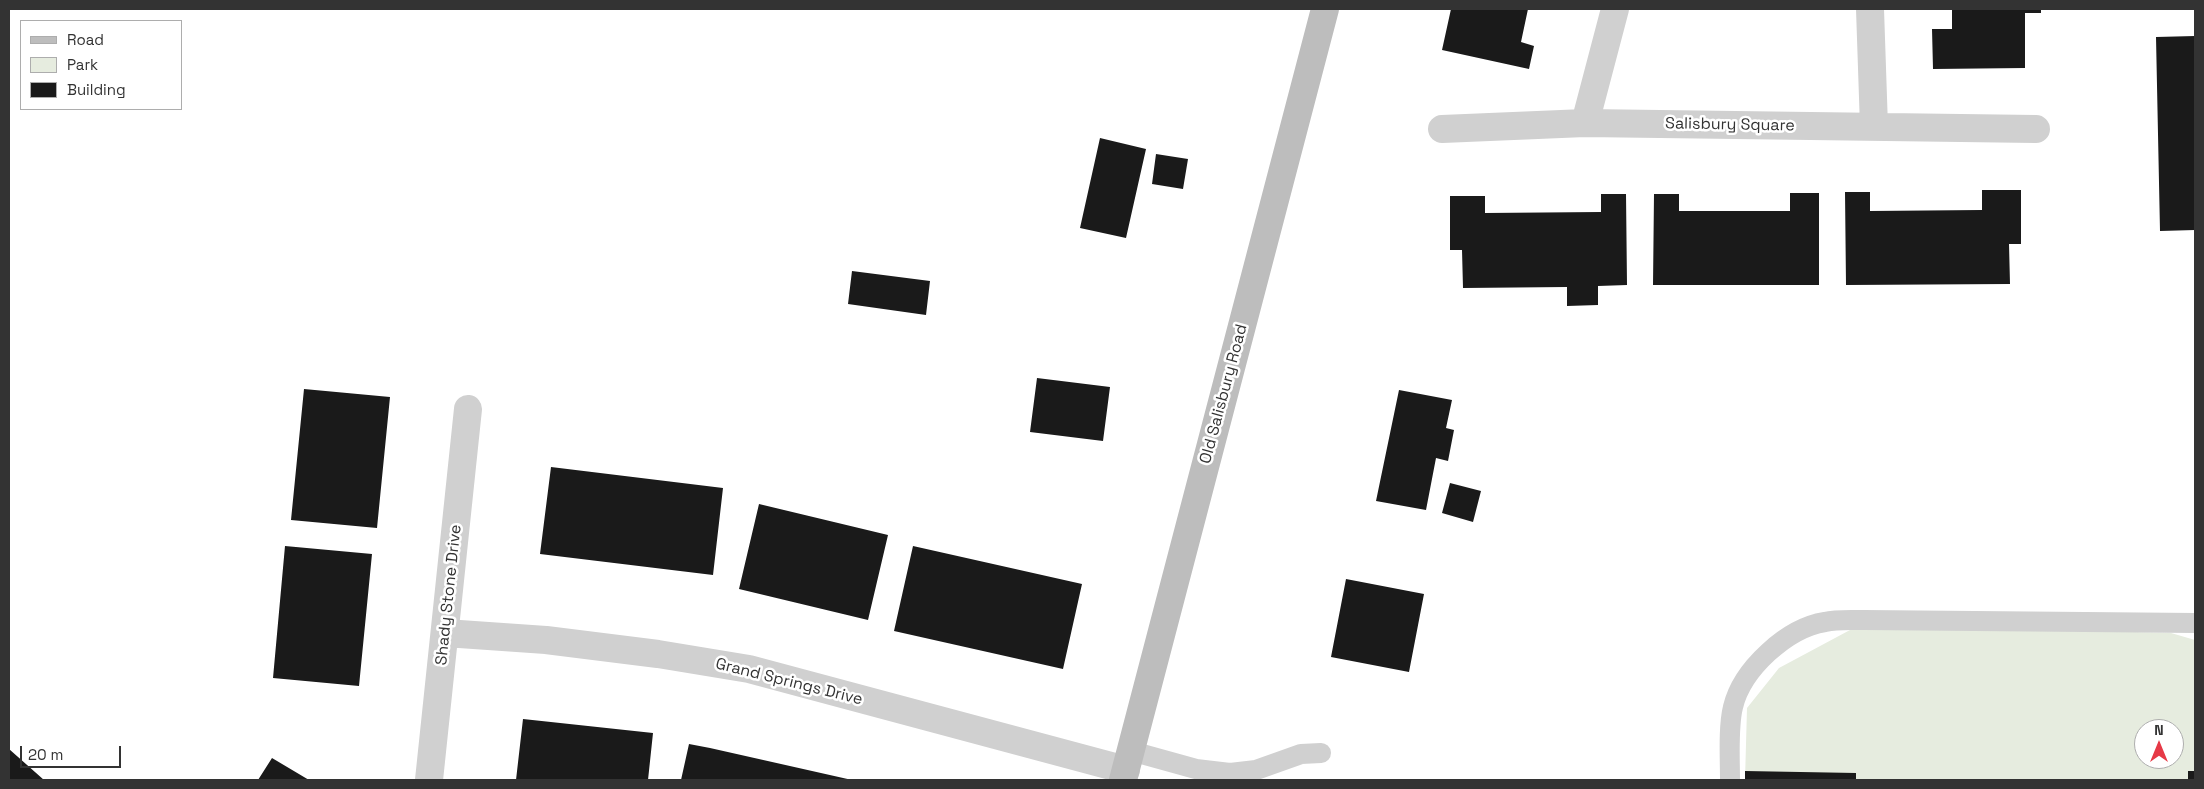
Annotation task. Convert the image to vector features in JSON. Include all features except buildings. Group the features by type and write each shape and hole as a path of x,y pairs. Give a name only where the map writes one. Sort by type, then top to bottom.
{"main road":[{"name":"Old Salisbury Road","path":"1128,772 1325,9"}],"street":[{"path":"1585,123 1615,9"},
{"path":"1870,9 1874,127"},
{"name":"Salisbury Square","path":"1442,129 1585,123 2036,129"},
{"name":"Shady Stone Drive","path":"428,780 468,409"},
{"name":"Grand Springs Drive","path":"445,633 546,640 658,654 749,669 1128,772"}],"lane":[{"path":"1730,780 1732,708 1740,687 1778,643 1806,627 1826,621 1864,620 2195,623"},
{"path":"1128,772 1196,769 1230,772 1256,770 1301,754 1321,753"}],"green space":[{"path":"1954,627 2171,633 2195,640 2195,780 1745,780 1747,708 1779,668 1850,630"}]}
